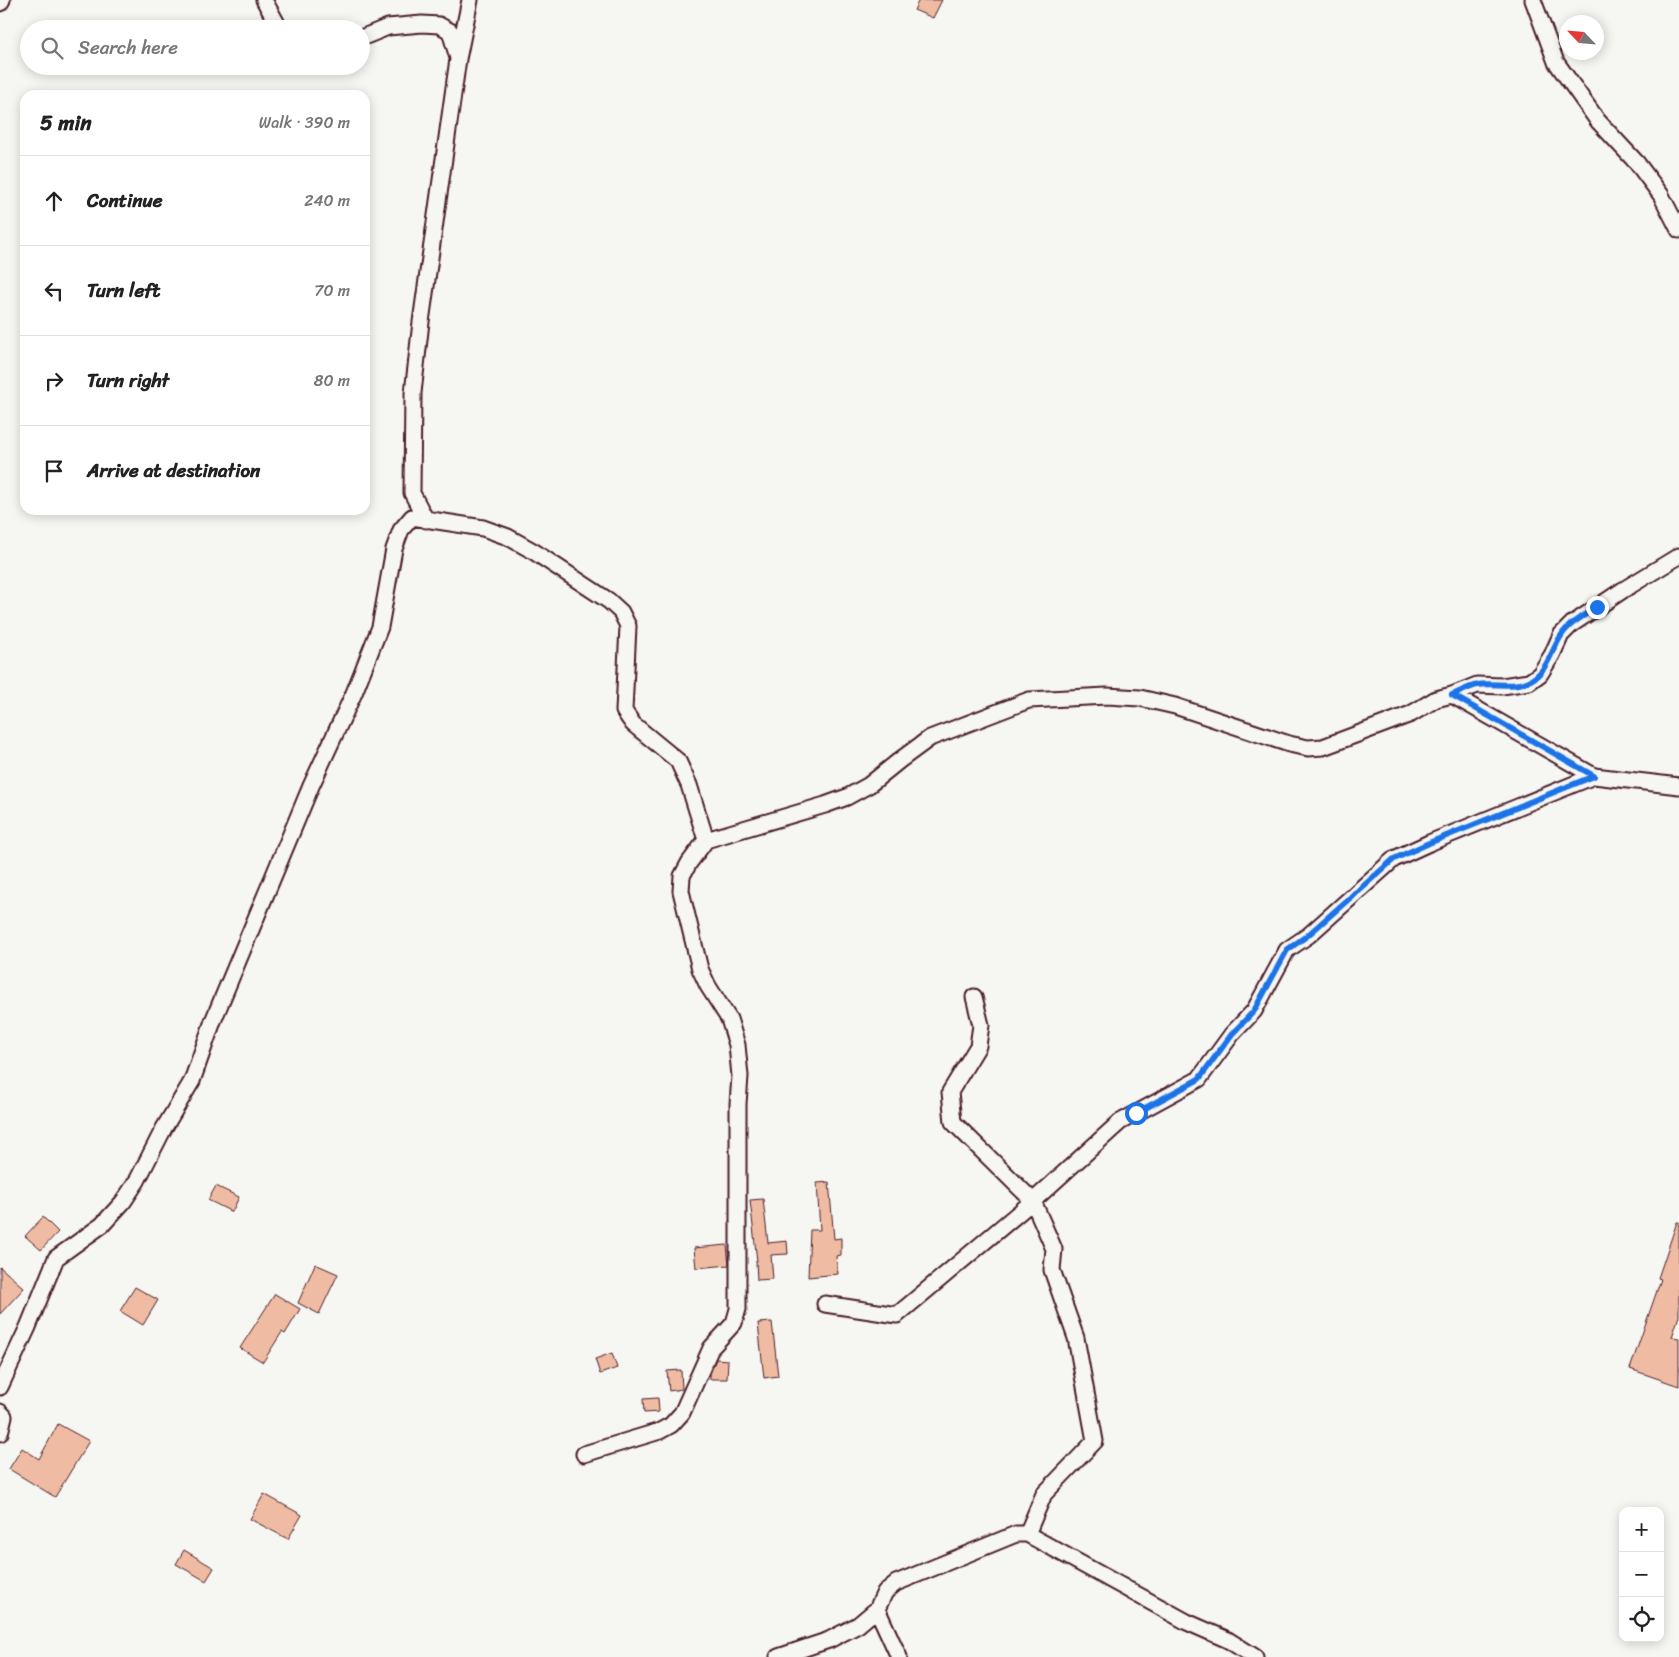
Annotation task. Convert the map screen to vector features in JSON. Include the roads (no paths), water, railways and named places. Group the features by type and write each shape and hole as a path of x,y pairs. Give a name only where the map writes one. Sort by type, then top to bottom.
{"street":[{"path":"264,0 274,20"},
{"path":"426,520 412,493 413,393 421,322 458,59 470,0"},
{"path":"1533,0 1556,62 1598,121 1637,163 1661,195 1679,230"},
{"path":"370,34 388,27 422,24 439,25 450,31 458,59"},
{"path":"0,1387 28,1327 56,1258 102,1225 123,1202 192,1081 213,1021 380,627 394,549 401,530 412,517 483,528 508,537 533,551 609,601 621,612 628,626 624,712 633,724 678,761 689,785 706,840"},
{"path":"584,1454 660,1431 671,1425 682,1413 710,1348 734,1323 738,1309 738,1104 740,1076 737,1045 729,1019 708,986 700,969 681,891 682,876 706,840 825,806 847,797 869,785 930,738 1029,700 1107,696 1140,698 1175,706 1289,744 1308,748 1323,748 1412,714 1436,699 1477,685 1502,686 1529,682 1540,674 1552,655 1561,635 1572,624 1622,590 1679,556"},
{"path":"1452,695 1594,776 1679,786"},
{"path":"825,1304 897,1315 1032,1201 1120,1122 1199,1079 1232,1034 1254,1011 1287,950 1308,935 1394,859 1594,776"},
{"path":"974,997 981,1026 978,1046 950,1092 953,1122 1032,1201 1054,1250 1052,1270 1076,1338 1095,1440 1044,1494 1027,1534"},
{"path":"0,1412 4,1416 0,1432"},
{"path":"778,1657 829,1640 858,1624 877,1609 885,1592 896,1583 1016,1534 1027,1534 1187,1622 1228,1640 1255,1657"},
{"path":"877,1609 899,1657"}]}
